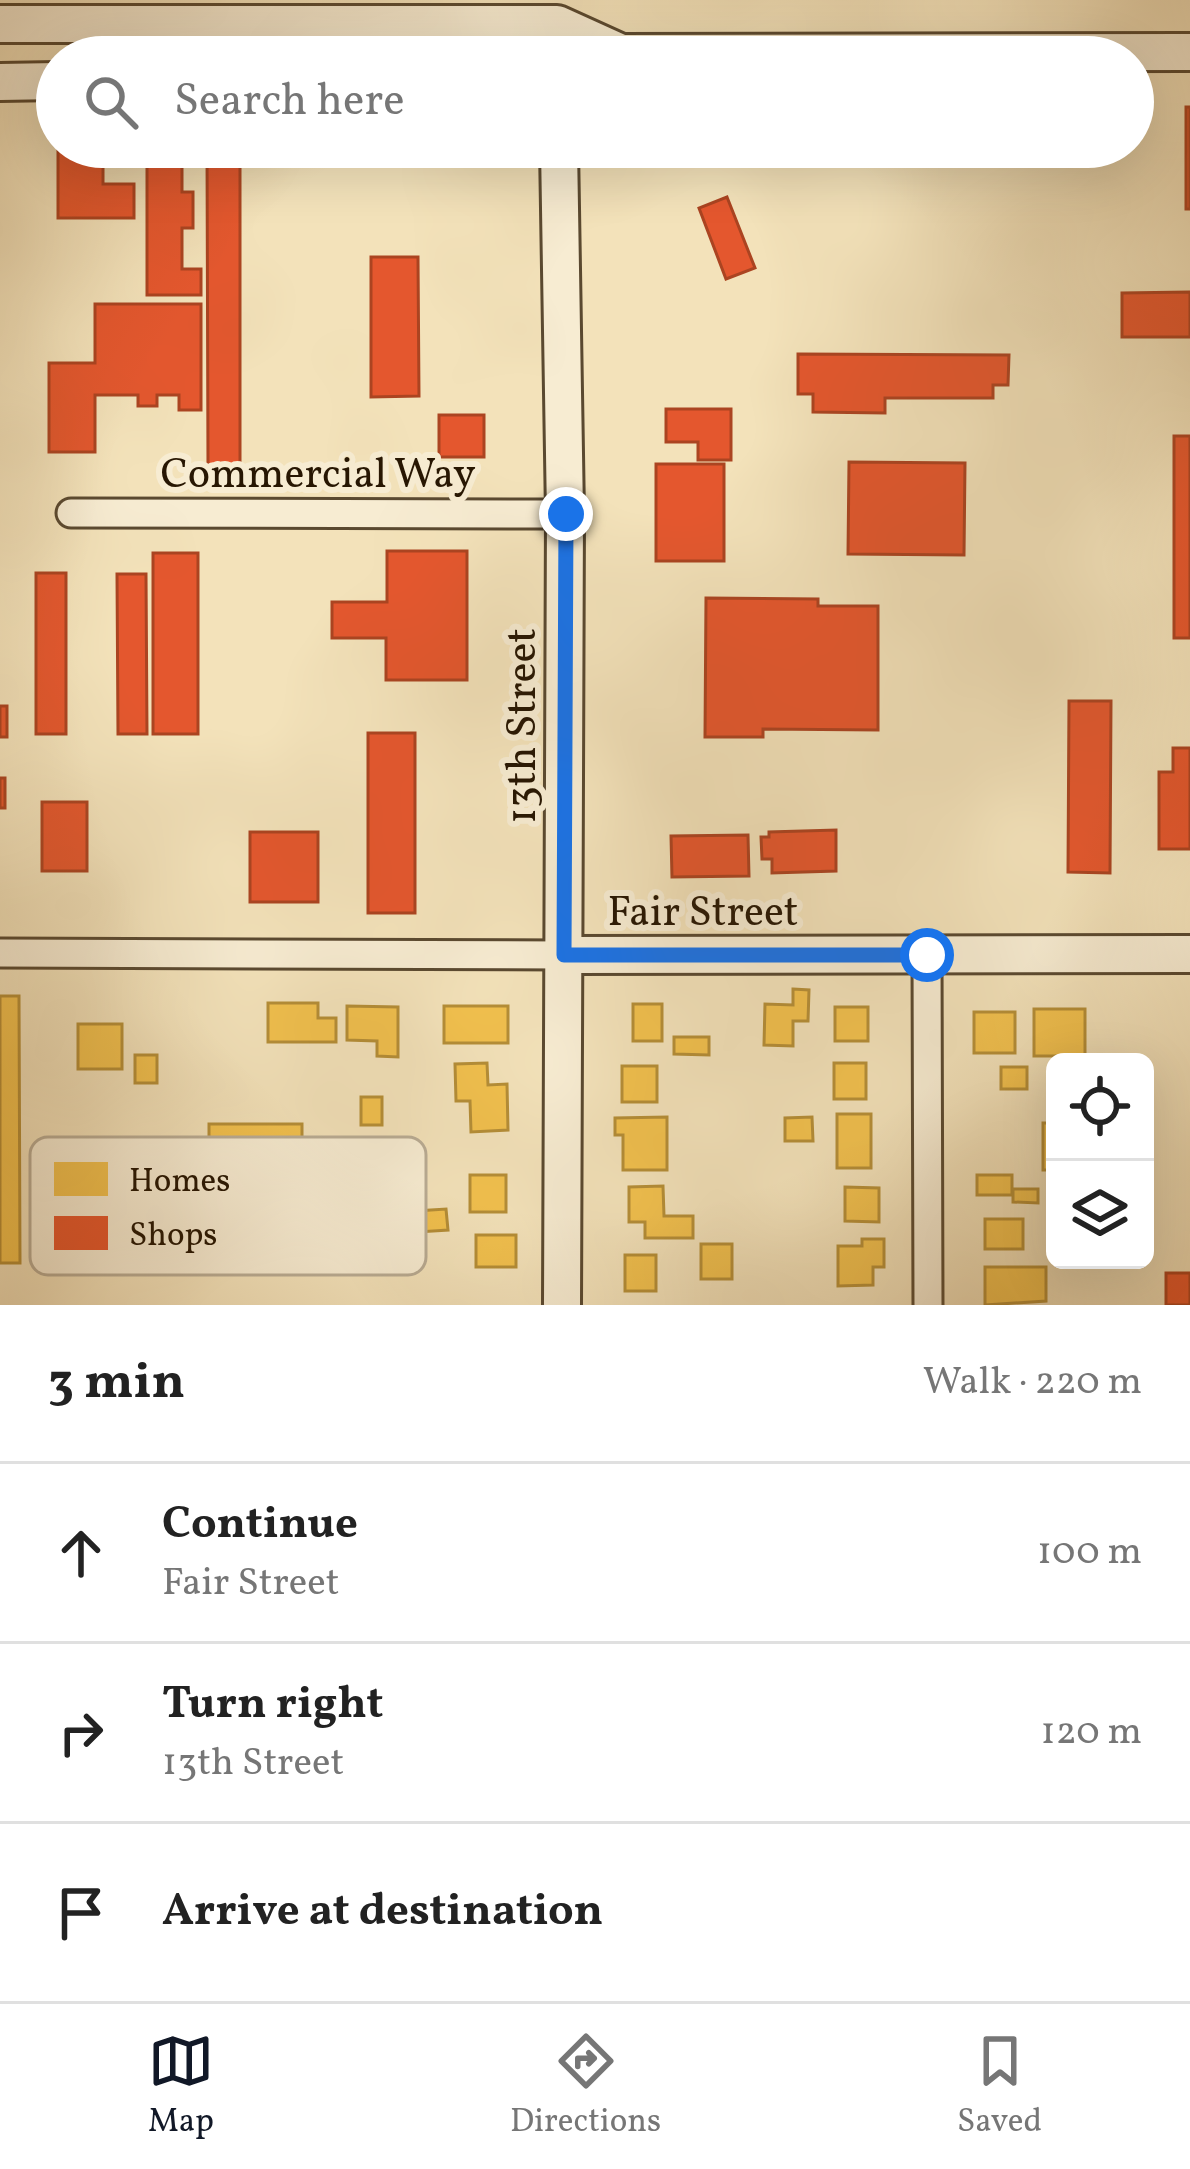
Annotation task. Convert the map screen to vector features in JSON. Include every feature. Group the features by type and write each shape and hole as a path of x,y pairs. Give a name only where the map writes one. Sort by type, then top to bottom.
{"street":[{"path":"0,25 557,27"},
{"path":"1154,52 1190,52"},
{"path":"0,82 36,81"},
{"name":"13th Street","path":"559,168 566,514 562,1305"},
{"name":"Commercial Way","path":"71,513 566,514"},
{"name":"Fair Street","path":"0,953 1190,954"},
{"path":"927,955 928,1305"}],"building: Homes":[{"path":"793,989 809,990 808,1021 793,1021 793,1046 764,1045 765,1004 793,1005"},
{"path":"0,996 19,996 20,1263 0,1263"},
{"path":"268,1003 318,1003 318,1018 336,1018 336,1042 268,1042"},
{"path":"633,1004 662,1004 662,1041 633,1041"},
{"path":"347,1006 398,1007 398,1057 377,1056 377,1041 347,1040"},
{"path":"444,1006 508,1006 508,1043 444,1043"},
{"path":"835,1007 868,1007 868,1041 835,1041"},
{"path":"1034,1009 1085,1009 1085,1053 1034,1056"},
{"path":"974,1012 1015,1012 1015,1053 974,1053"},
{"path":"78,1024 122,1024 122,1069 78,1069"},
{"path":"674,1037 709,1037 709,1055 674,1054"},
{"path":"135,1055 157,1055 157,1083 135,1083"},
{"path":"487,1063 488,1085 507,1084 508,1130 471,1132 470,1101 456,1101 455,1064"},
{"path":"834,1063 866,1063 866,1099 834,1099"},
{"path":"622,1066 657,1066 657,1102 622,1102"},
{"path":"1001,1067 1027,1067 1027,1089 1001,1089"},
{"path":"361,1097 382,1097 382,1125 361,1125"},
{"path":"837,1114 871,1114 871,1168 837,1168"},
{"path":"667,1117 667,1170 623,1170 623,1135 615,1135 615,1118"},
{"path":"812,1117 813,1141 785,1141 785,1118"},
{"path":"1043,1123 1046,1123 1046,1170"},
{"path":"209,1124 302,1124 302,1137 209,1137"},
{"path":"470,1175 506,1175 506,1212 470,1212"},
{"path":"977,1175 1012,1175 1012,1195 977,1195"},
{"path":"663,1186 664,1216 693,1216 693,1238 645,1238 645,1222 629,1222 629,1187"},
{"path":"845,1187 879,1188 879,1222 845,1221"},
{"path":"1013,1189 1038,1189 1038,1203 1013,1202"},
{"path":"446,1209 448,1230 426,1231 426,1210"},
{"path":"985,1219 1023,1219 1023,1249 985,1249"},
{"path":"476,1235 516,1235 516,1267 476,1267"},
{"path":"862,1239 884,1239 884,1267 873,1267 873,1285 838,1286 838,1246 862,1246"},
{"path":"701,1244 732,1244 732,1279 701,1279"},
{"path":"625,1255 656,1255 656,1291 625,1291"},
{"path":"985,1267 1046,1267 1046,1301 985,1305"}],"building: Shops":[{"path":"1186,107 1190,107 1190,209 1186,209"},
{"path":"58,168 103,168 103,184 134,184 134,218 58,218"},
{"path":"147,168 182,168 182,192 193,192 193,228 182,228 182,269 201,269 201,295 147,295"},
{"path":"207,168 240,168 240,468 208,468"},
{"path":"727,197 755,268 726,279 699,208"},
{"path":"371,257 418,257 419,396 371,397"},
{"path":"1190,292 1190,337 1122,337 1122,293"},
{"path":"95,304 201,304 201,410 179,410 179,395 157,395 157,406 138,406 138,395 95,395 95,452 49,452 49,363 95,363"},
{"path":"798,354 1009,355 1008,385 993,385 993,398 885,398 885,413 813,412 813,394 798,394"},
{"path":"666,409 731,409 731,460 698,460 698,442 666,442"},
{"path":"439,415 484,415 484,457 439,457"},
{"path":"1174,436 1190,436 1190,638 1174,638"},
{"path":"849,462 965,463 964,555 848,554"},
{"path":"656,464 724,464 724,561 656,561"},
{"path":"387,551 467,551 467,680 386,680 386,638 332,638 332,602 387,602"},
{"path":"153,553 198,553 198,734 153,734"},
{"path":"36,573 66,573 66,734 36,734"},
{"path":"117,574 146,574 147,734 118,734"},
{"path":"706,598 818,599 818,606 878,606 878,730 763,729 763,737 705,737"},
{"path":"1069,701 1111,701 1110,873 1068,872"},
{"path":"0,706 7,706 7,737 0,737"},
{"path":"368,733 415,733 415,913 368,913"},
{"path":"1173,748 1190,748 1190,849 1159,849 1159,772 1173,772"},
{"path":"0,778 5,778 5,808 0,808"},
{"path":"42,802 87,802 87,871 42,871"},
{"path":"836,830 836,871 772,873 772,859 762,859 761,837 769,837 769,832"},
{"path":"250,832 318,832 318,902 250,902"},
{"path":"748,835 749,876 672,877 671,836"},
{"path":"1166,1273 1190,1273 1190,1305 1166,1305"}],"route":[{"path":"566,514 564,955 927,955"}]}
